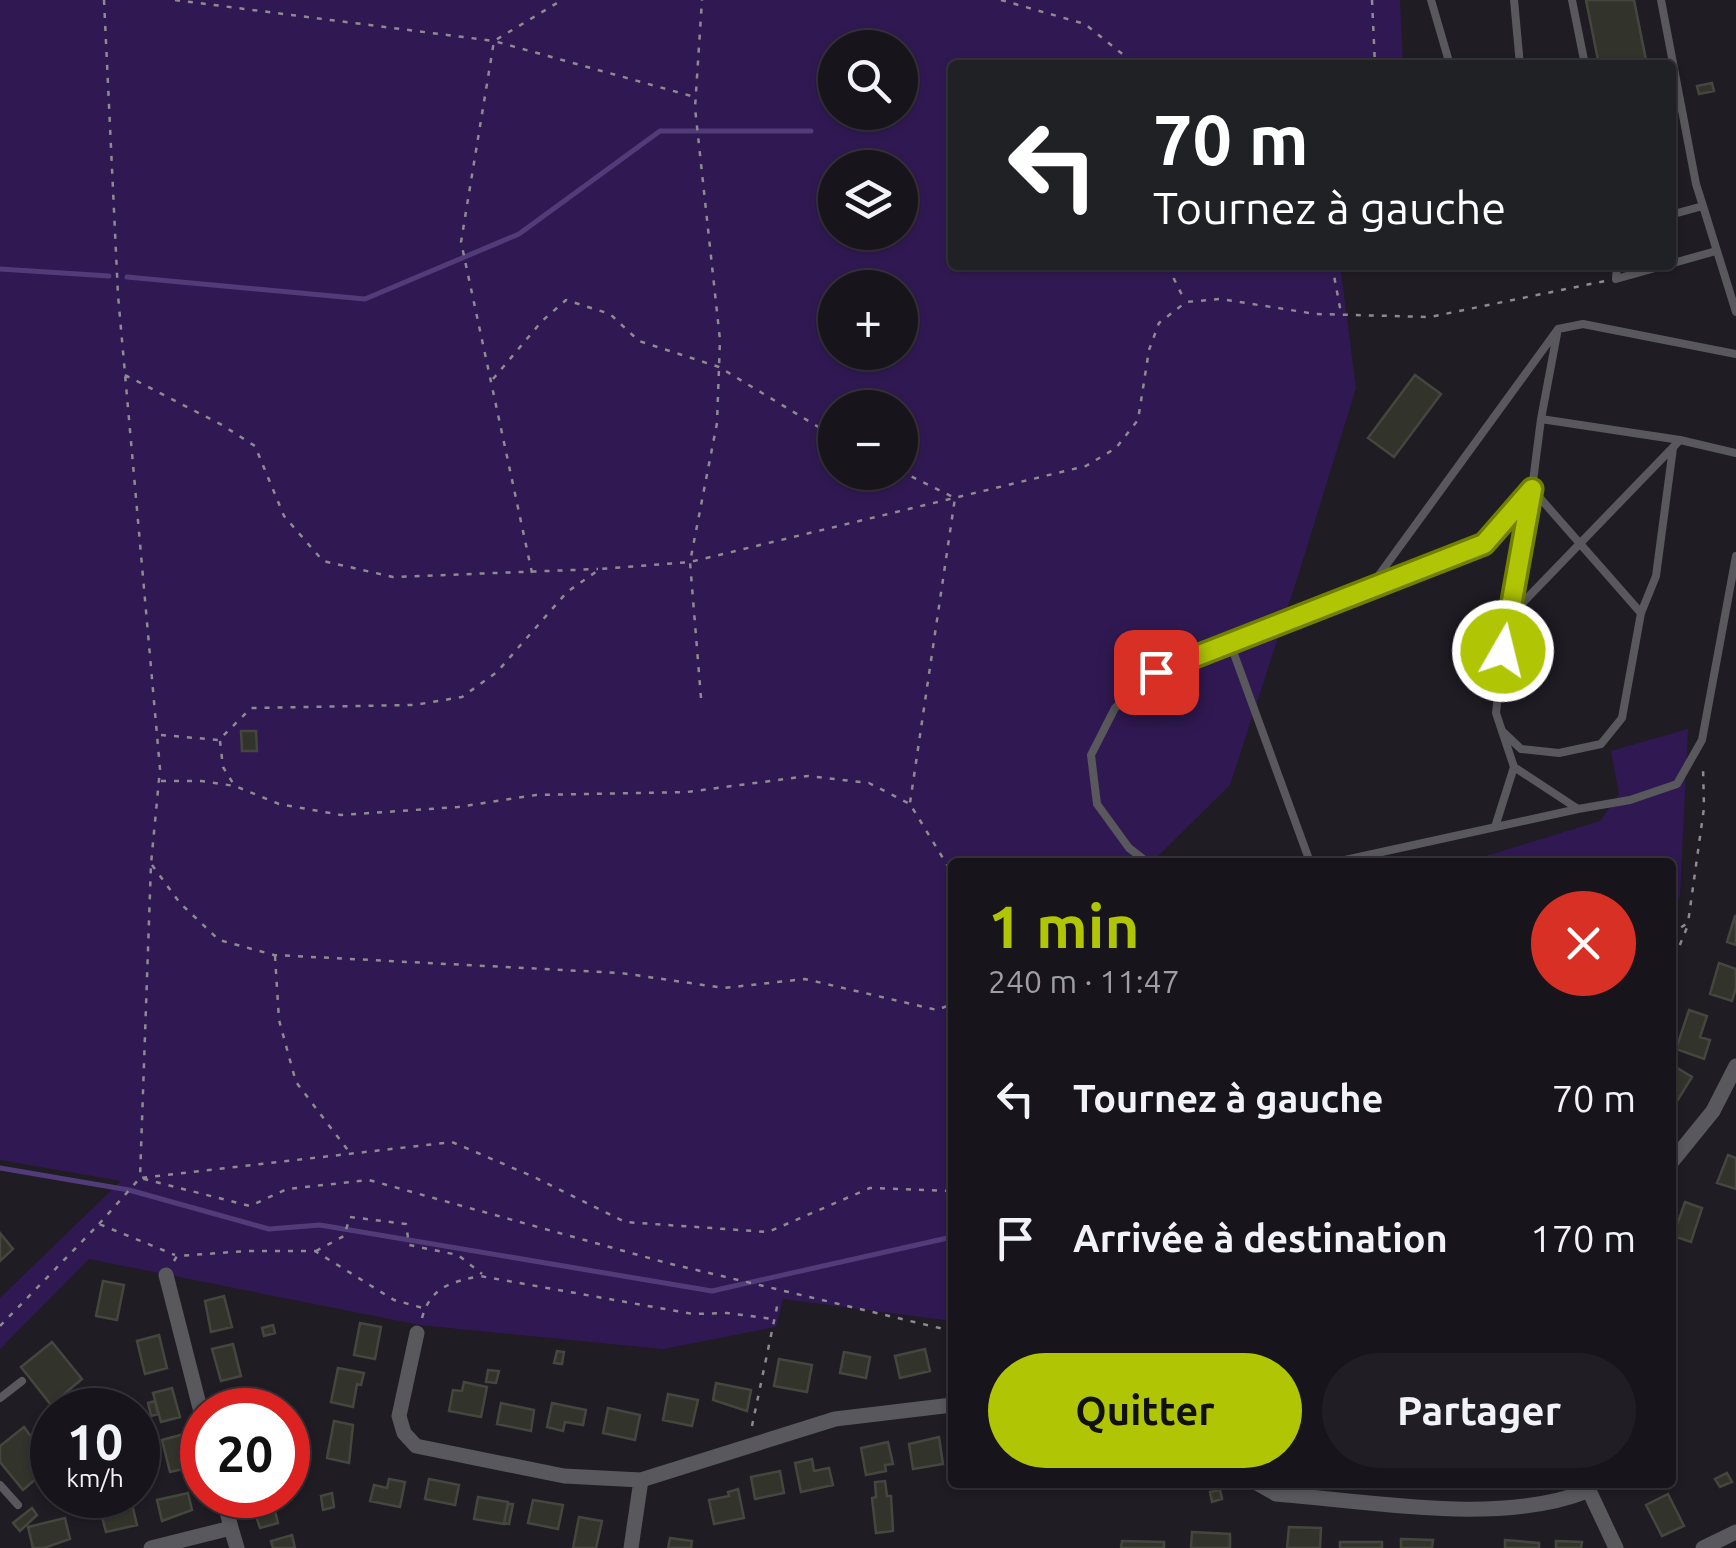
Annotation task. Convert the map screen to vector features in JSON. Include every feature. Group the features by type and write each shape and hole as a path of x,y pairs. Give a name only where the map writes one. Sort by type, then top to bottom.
{"street":[{"path":"1676,1157 1713,1111 1736,1066"},
{"path":"166,1275 195,1388"},
{"path":"417,1333 399,1416 404,1433 416,1446 564,1476 641,1480 835,1418 948,1405"},
{"path":"631,1548 641,1480"},
{"path":"1266,1488 1276,1494 1503,1508 1549,1504 1584,1488"},
{"path":"1586,1488 1616,1548"},
{"path":"229,1518 237,1548"},
{"path":"151,1548 232,1528"},
{"path":"1703,1548 1736,1532"}],"lane":[{"path":"1432,0 1449,60"},
{"path":"1514,0 1520,60"},
{"path":"1572,0 1584,60"},
{"path":"1661,0 1672,60"},
{"path":"1676,79 1696,184 1736,312"},
{"path":"1676,213 1703,206"},
{"path":"1676,262 1716,251"},
{"path":"1616,270 1616,279 1647,270"},
{"path":"1371,586 1558,329 1583,324 1736,354"},
{"path":"1495,828 1514,767 1496,713 1506,620 1558,329"},
{"path":"1541,419 1736,453"},
{"path":"1506,620 1676,444"},
{"path":"1502,731 1521,749 1559,753 1600,744 1622,718 1641,613 1656,576 1676,444"},
{"path":"1142,858 1129,848 1097,804 1091,756 1116,708 1156,672 1484,544 1532,489"},
{"path":"1532,489 1641,613"},
{"path":"1355,858 1630,800 1677,784 1702,740 1736,556"},
{"path":"1230,643 1309,858"},
{"path":"1514,767 1578,809"},
{"path":"0,1398 22,1381"},
{"path":"0,1485 18,1505"}],"path":[{"path":"0,1326 140,1178 151,864 158,781 118,295 104,0"},
{"path":"175,0 494,41 695,97"},
{"path":"532,573 461,242 494,41 562,0"},
{"path":"701,698 690,562 717,424 720,340 695,97 702,0"},
{"path":"1001,0 1085,24 1130,60"},
{"path":"1372,0 1376,60"},
{"path":"1175,270 1174,279 1186,302"},
{"path":"1333,270 1341,315"},
{"path":"126,375 256,446 284,516 323,561 394,576 600,569 690,562 1086,466 1116,448 1138,420 1148,350 1159,323 1186,302 1220,299 1316,314 1430,316 1616,279"},
{"path":"491,381 542,320 566,300 610,314 640,340 719,367 818,428"},
{"path":"918,480 955,498"},
{"path":"910,804 955,498"},
{"path":"161,735 219,740 251,708 414,704 462,697 497,672 567,592 600,569"},
{"path":"219,740 223,767 235,786"},
{"path":"1676,954 1688,923 1704,808 1702,740"},
{"path":"158,781 235,786 279,804 340,815 458,807 536,795 687,792 808,776 868,783 910,804 948,867"},
{"path":"151,864 180,903 219,940 274,955 621,973 724,988 804,979 937,1010 948,1006"},
{"path":"1676,930 1688,923"},
{"path":"274,955 279,1020 296,1082 351,1154"},
{"path":"140,1178 452,1142 626,1222 768,1232 870,1188 948,1190"},
{"path":"140,1178 250,1206 287,1189 369,1180 667,1263 948,1330"},
{"path":"99,1224 177,1256 314,1251 344,1236 350,1216 407,1227 409,1245 458,1255 486,1277"},
{"path":"314,1251 394,1300 425,1308"},
{"path":"166,1275 177,1256"},
{"path":"417,1333 425,1308 447,1284 486,1277 693,1314 727,1313 773,1320"},
{"path":"748,1447 778,1302"}],"shaded area":[{"path":"0,0 1400,0 1403,60 948,60 948,270 1341,270 1356,388 1230,785 1156,858 948,858 948,1320 783,1299 776,1327 663,1349 420,1325 89,1259 0,1349 0,1298 121,1181 0,1160"},
{"path":"1688,729 1680,895 1676,906 1676,858 1479,858 1600,821 1619,794 1611,751"}],"building":[{"path":"1586,0 1634,0 1646,60 1598,60"},
{"path":"1712,83 1714,91 1699,94 1697,86"},
{"path":"1415,375 1441,394 1394,457 1368,438"},
{"path":"241,731 256,731 257,751 242,751"},
{"path":"1736,916 1736,945 1727,942"},
{"path":"1719,963 1736,969 1732,1001 1710,994"},
{"path":"1689,1010 1707,1016 1700,1037 1710,1040 1704,1059 1676,1049"},
{"path":"1676,1067 1692,1077 1676,1103"},
{"path":"1728,1155 1736,1158 1736,1189 1717,1183"},
{"path":"1685,1202 1702,1208 1691,1242 1676,1237"},
{"path":"0,1233 13,1249 0,1261"},
{"path":"103,1281 124,1285 117,1320 96,1316"},
{"path":"224,1296 232,1327 211,1332 205,1301"},
{"path":"360,1323 381,1327 375,1359 354,1355"},
{"path":"273,1325 275,1333 264,1336 262,1328"},
{"path":"159,1335 167,1368 145,1374 137,1341"},
{"path":"52,1342 82,1379 71,1388 38,1388 21,1367"},
{"path":"233,1344 241,1376 221,1381 212,1349"},
{"path":"925,1349 930,1371 900,1378 895,1356"},
{"path":"557,1351 564,1352 562,1364 554,1363"},
{"path":"844,1352 870,1357 866,1378 840,1373"},
{"path":"779,1359 812,1365 807,1392 774,1386"},
{"path":"338,1368 364,1373 361,1385 357,1384 353,1407 331,1402"},
{"path":"488,1370 499,1371 496,1383 486,1382"},
{"path":"464,1382 487,1387 481,1417 449,1411 453,1390 462,1391"},
{"path":"716,1383 751,1390 747,1411 713,1400"},
{"path":"172,1388 180,1417 161,1422 160,1391"},
{"path":"668,1394 698,1400 692,1426 663,1420"},
{"path":"501,1403 534,1410 531,1431 497,1424"},
{"path":"552,1403 586,1410 583,1425 565,1422 563,1431 547,1427"},
{"path":"608,1408 640,1415 635,1440 603,1433"},
{"path":"334,1421 353,1425 349,1463 327,1458"},
{"path":"24,1427 30,1435 30,1484 23,1490 0,1462 0,1446"},
{"path":"180,1435 180,1470 170,1472 162,1440"},
{"path":"939,1437 943,1464 913,1469 909,1444"},
{"path":"888,1442 893,1464 885,1465 886,1471 866,1475 861,1448"},
{"path":"812,1459 814,1471 829,1468 833,1485 801,1492 795,1463"},
{"path":"780,1471 784,1493 755,1499 751,1477"},
{"path":"1727,1473 1732,1482 1720,1487 1715,1479"},
{"path":"389,1479 405,1482 400,1507 370,1501 374,1485 387,1488"},
{"path":"429,1479 459,1485 455,1505 425,1499"},
{"path":"885,1481 887,1496 891,1496 893,1531 876,1533 872,1498 876,1497 875,1482"},
{"path":"738,1489 744,1518 714,1524 709,1500 729,1496 728,1492"},
{"path":"1220,1490 1222,1499 1212,1502 1210,1492"},
{"path":"332,1493 334,1507 323,1510 321,1496"},
{"path":"1668,1494 1684,1526 1662,1536 1646,1505"},
{"path":"180,1495 180,1514 162,1521 160,1499"},
{"path":"478,1497 508,1502 504,1524 474,1519"},
{"path":"533,1500 563,1505 558,1529 528,1523"},
{"path":"508,1504 513,1504 509,1524 504,1523"},
{"path":"30,1510 30,1518 34,1518 20,1531 13,1523"},
{"path":"579,1517 602,1521 596,1548 573,1548"},
{"path":"65,1518 70,1539 33,1548 28,1527"},
{"path":"102,1518 135,1518 137,1525 106,1532"},
{"path":"257,1518 277,1518 278,1523 260,1528"},
{"path":"1289,1527 1321,1528 1320,1548 1287,1548"},
{"path":"1192,1532 1230,1534 1230,1548 1191,1548"},
{"path":"292,1535 295,1548 273,1548 271,1541"},
{"path":"670,1538 692,1541 691,1548 668,1548"},
{"path":"1401,1539 1433,1540 1432,1548 1401,1548"},
{"path":"1505,1540 1539,1543 1539,1548 1505,1548"},
{"path":"1122,1541 1164,1542 1164,1548 1121,1548"},
{"path":"1556,1541 1582,1542 1581,1548 1556,1548"},
{"path":"1340,1542 1382,1542 1382,1548 1340,1548"}],"waterway":[{"path":"127,277 365,299 519,234 660,131 811,131"},
{"path":"0,269 109,276"},
{"path":"0,1168 129,1190 269,1229 320,1225 712,1291 948,1238"}],"route":[{"path":"1156,672 1484,544 1532,489 1503,651"}]}
